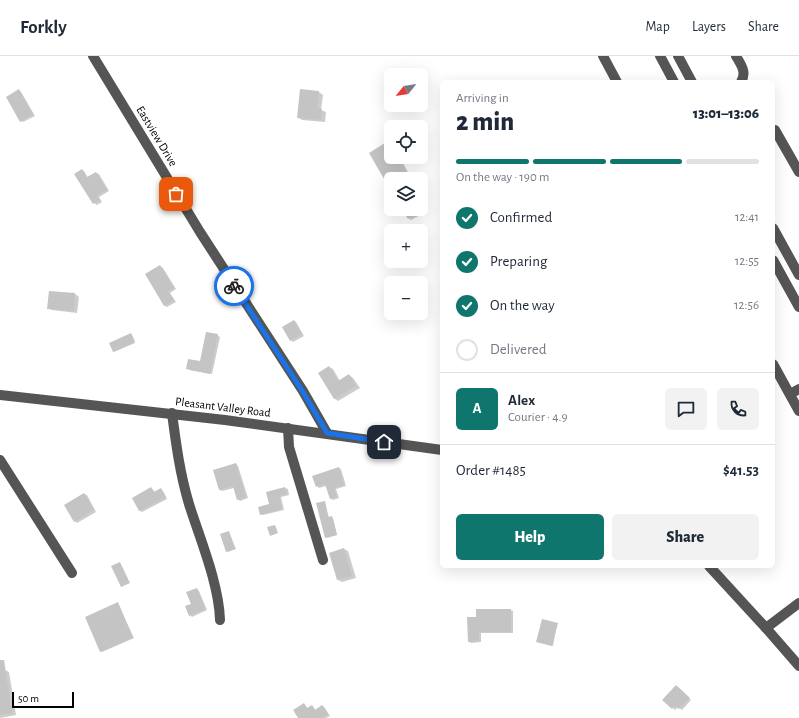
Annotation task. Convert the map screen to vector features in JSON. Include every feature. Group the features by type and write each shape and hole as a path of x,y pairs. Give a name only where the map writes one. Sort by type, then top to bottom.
{"street":[{"name":"Eastview Drive","path":"93,56 200,232 303,392 327,433"},
{"path":"602,56 616,80"},
{"path":"660,56 673,80"},
{"path":"678,56 691,80"},
{"path":"736,56 743,69 744,74 742,80"},
{"path":"775,132 799,172"},
{"path":"775,232 799,275"},
{"path":"775,259 787,253"},
{"path":"775,264 799,307"},
{"path":"775,367 795,392 799,410"},
{"name":"Pleasant Valley Road","path":"0,395 172,413 327,433 440,450"},
{"path":"172,413 180,468 212,576 220,610 220,620"},
{"path":"288,428 289,447 323,560"},
{"path":"0,460 72,573"},
{"path":"711,568 799,666"},
{"path":"766,628 798,607"}],"building":[{"path":"19,89 33,114 20,122 6,97"},
{"path":"300,89 319,91 317,108 322,109 321,120 297,118"},
{"path":"384,144 384,164 402,164 406,172 384,172 384,179 369,153"},
{"path":"82,169 87,177 96,172 107,190 97,196 100,200 93,204 74,174"},
{"path":"406,216 414,216 408,219"},
{"path":"160,265 174,288 168,291 174,300 164,306 145,274"},
{"path":"49,291 75,293 74,311 47,309"},
{"path":"294,320 302,334 290,341 282,327"},
{"path":"206,332 218,334 210,374 186,369 188,359 200,361"},
{"path":"131,333 135,342 113,352 109,343"},
{"path":"329,366 338,381 349,374 356,386 334,399 318,373"},
{"path":"236,463 246,497 237,500 233,486 219,490 213,470"},
{"path":"339,467 344,485 334,488 337,497 330,499 325,484 316,487 312,476"},
{"path":"151,487 154,492 161,488 166,497 139,511 132,498"},
{"path":"285,487 287,494 279,496 282,509 260,515 258,507 269,504 266,492"},
{"path":"84,493 94,510 74,522 64,505"},
{"path":"325,501 328,517 332,516 337,535 325,538 316,503"},
{"path":"275,525 278,533 270,536 267,527"},
{"path":"229,531 235,549 226,552 220,534"},
{"path":"344,548 352,576 337,580 329,553"},
{"path":"120,562 130,583 121,587 111,566"},
{"path":"197,588 205,609 189,616 185,606 191,604 186,592"},
{"path":"118,602 133,638 100,652 85,617"},
{"path":"476,609 511,609 511,632 479,632 479,641 468,642 467,617 476,617"},
{"path":"542,619 558,623 552,646 536,642"},
{"path":"0,660 4,660 12,713 0,715"},
{"path":"676,685 690,698 679,709 675,706 672,709 662,700"},
{"path":"304,703 307,708 312,705 315,710 322,705 328,714 322,718 298,718 293,710"}],"way so far":[{"path":"176,194 234,286"}],"route":[{"path":"234,286 303,392 327,433 384,442"}]}
